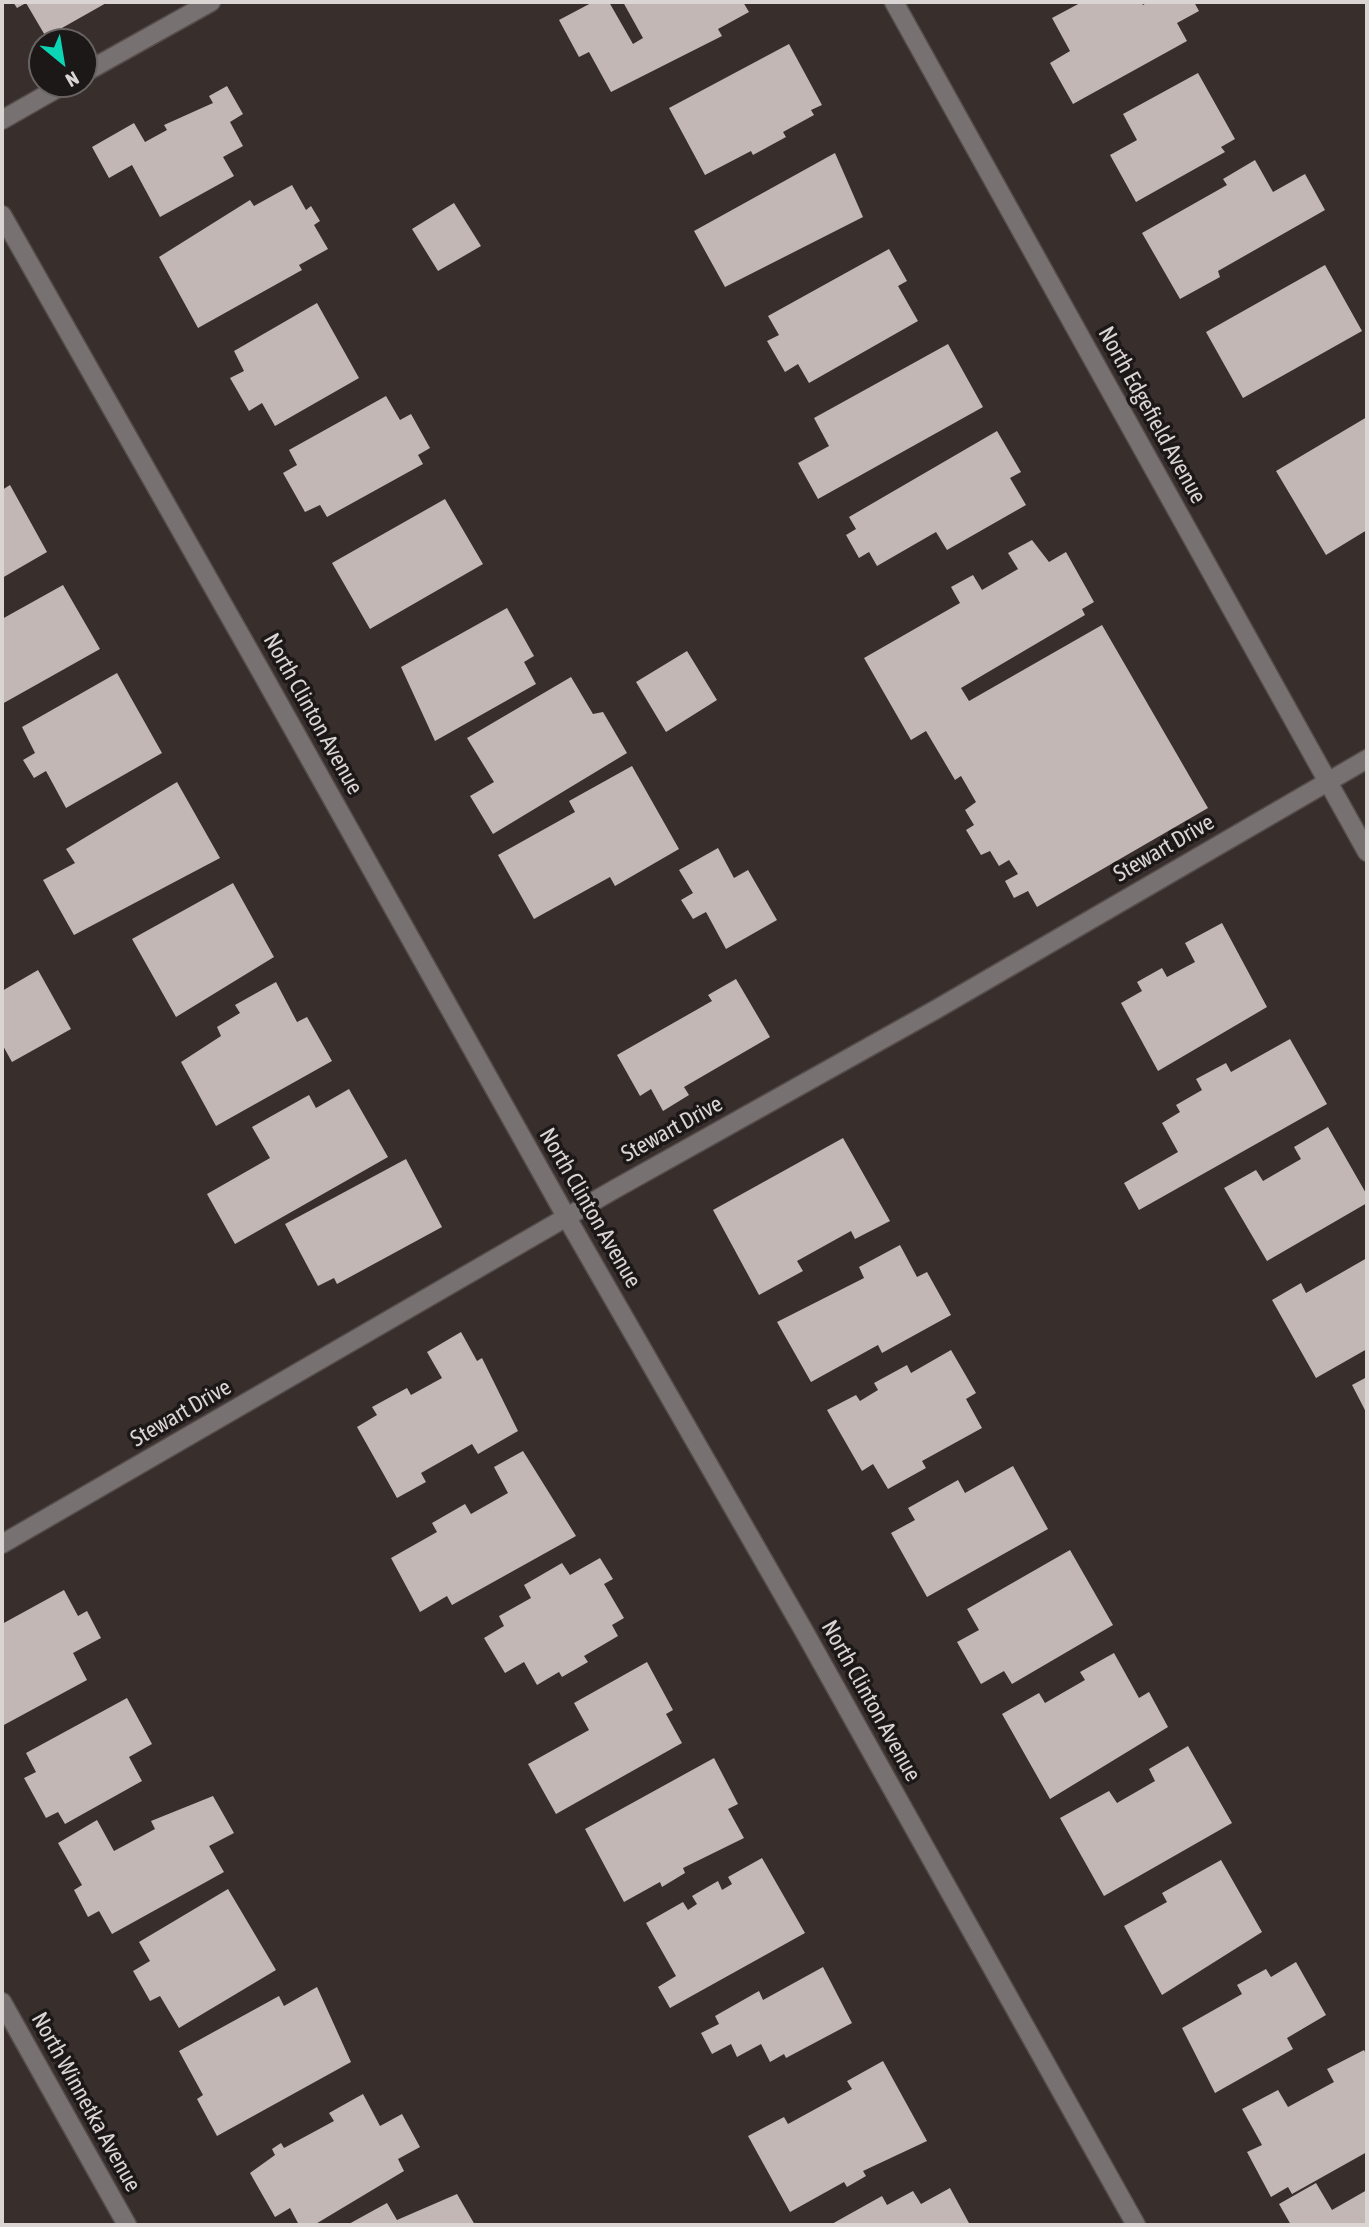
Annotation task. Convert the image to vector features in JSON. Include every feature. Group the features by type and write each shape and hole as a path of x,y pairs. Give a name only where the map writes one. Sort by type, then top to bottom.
{"street":[{"path":"98,65 211,2"},
{"name":"North Edgefield Avenue","path":"894,2 1367,852"},
{"path":"2,120 40,98"},
{"name":"North Clinton Avenue","path":"2,215 567,1218 804,1631 1136,2225"},
{"name":"Stewart Drive","path":"2,1544 1367,759"},
{"name":"North Winnetka Avenue","path":"2,2003 127,2225"}],"building":[{"path":"13,2 108,2 62,28 41,28 26,3 17,8"},
{"path":"593,2 609,2 633,44 643,38 623,2 743,2 749,12 718,29 722,36 611,92 589,52 579,57 559,20"},
{"path":"1082,2 1141,2 1143,5 1148,2 1194,2 1199,11 1177,23 1187,41 1073,104 1050,63 1070,51 1052,18"},
{"path":"789,44 822,105 811,110 814,115 783,132 786,137 753,155 751,151 705,175 669,108"},
{"path":"1198,73 1235,139 1221,147 1225,152 1136,202 1110,155 1137,140 1123,114"},
{"path":"227,86 243,114 230,122 243,146 223,157 234,176 160,217 132,165 109,178 92,147 134,123 145,142 167,130 164,125 213,103 209,96"},
{"path":"835,153 863,217 725,287 694,231"},
{"path":"1255,160 1273,192 1305,174 1325,210 1218,271 1220,277 1180,299 1142,233 1227,185 1223,179"},
{"path":"292,185 306,210 311,206 320,221 314,225 328,249 299,265 302,270 198,328 159,257 250,200 254,206"},
{"path":"454,203 481,246 438,271 412,229"},
{"path":"889,249 907,281 898,286 918,321 809,383 798,364 785,372 767,341 779,335 768,316"},
{"path":"1325,265 1362,331 1243,398 1206,332"},
{"path":"317,303 359,378 275,426 262,403 249,411 230,378 244,371 234,351"},
{"path":"948,344 983,407 818,499 798,463 829,446 814,418"},
{"path":"386,396 400,420 411,414 430,448 418,455 423,464 327,517 320,505 305,512 283,473 297,465 289,450"},
{"path":"1367,417 1367,530 1326,555 1276,471"},
{"path":"997,431 1021,472 1010,478 1026,505 947,550 936,532 877,566 869,552 859,558 846,535 856,529 849,517"},
{"path":"10,485 47,552 2,578 2,490"},
{"path":"445,499 483,564 370,629 332,563"},
{"path":"1032,540 1049,562 1066,552 1094,602 1082,609 1085,615 961,688 969,701 1102,625 1208,808 1037,907 1028,891 1014,898 1005,881 1018,874 1009,860 999,866 990,851 981,855 966,830 974,825 965,810 976,802 961,776 955,780 926,731 911,740 864,658 960,603 951,587 973,575 982,590 1018,569 1008,553"},
{"path":"63,585 100,649 2,704 2,619"},
{"path":"507,608 534,656 524,662 536,684 435,741 401,667"},
{"path":"687,651 717,700 666,732 636,682"},
{"path":"117,673 162,753 66,808 46,771 34,778 23,760 35,753 22,727"},
{"path":"571,677 593,714 603,712 627,753 493,834 470,796 494,782 467,738"},
{"path":"632,766 679,849 615,886 610,877 534,919 498,855 575,812 569,801"},
{"path":"177,782 220,858 74,935 43,880 75,863 66,849"},
{"path":"718,848 734,878 748,870 777,920 726,949 706,912 693,919 681,900 693,893 679,870"},
{"path":"233,883 274,957 176,1017 132,939"},
{"path":"1222,923 1267,1007 1158,1071 1121,1003 1142,991 1137,982 1162,968 1167,977 1195,962 1185,943"},
{"path":"38,970 71,1029 12,1062 2,1044 2,991"},
{"path":"736,979 770,1037 684,1087 689,1095 663,1111 651,1089 640,1096 617,1055 712,1001 708,995"},
{"path":"276,982 297,1022 307,1017 332,1061 216,1126 181,1062 221,1036 217,1027 240,1013 235,1005"},
{"path":"1290,1039 1327,1104 1139,1210 1124,1183 1178,1152 1162,1123 1180,1112 1176,1105 1202,1090 1196,1079 1226,1063 1231,1072"},
{"path":"349,1089 388,1157 235,1244 207,1194 270,1158 252,1127 309,1095 316,1108"},
{"path":"1328,1127 1367,1195 1367,1203 1267,1261 1224,1188 1256,1170 1263,1181 1301,1159 1294,1147"},
{"path":"843,1138 890,1221 855,1239 851,1231 797,1261 803,1271 759,1295 713,1210"},
{"path":"406,1159 442,1227 337,1284 334,1278 318,1286 285,1224"},
{"path":"900,1245 917,1277 927,1272 951,1315 882,1353 878,1345 811,1382 777,1322 864,1278 859,1267"},
{"path":"1367,1258 1367,1349 1316,1378 1272,1300 1301,1283 1306,1293"},
{"path":"461,1332 477,1361 482,1358 518,1431 478,1454 472,1444 421,1473 426,1482 397,1498 357,1427 377,1415 372,1407 407,1388 411,1395 442,1378 427,1352"},
{"path":"951,1350 976,1393 966,1399 982,1428 922,1461 926,1468 888,1489 873,1464 862,1471 827,1410 856,1395 860,1401 878,1390 874,1383 907,1365 911,1373"},
{"path":"1367,1377 1367,1414 1352,1385"},
{"path":"523,1451 576,1536 452,1605 447,1596 420,1612 391,1558 437,1532 432,1523 465,1504 471,1514 508,1493 494,1467"},
{"path":"1013,1466 1048,1529 927,1597 891,1533 915,1520 908,1508 958,1480 965,1493"},
{"path":"1070,1550 1113,1625 1012,1684 1004,1671 981,1684 957,1642 979,1630 967,1609"},
{"path":"600,1558 613,1579 604,1584 624,1618 612,1625 618,1636 584,1656 588,1662 562,1677 559,1672 537,1685 524,1662 505,1673 484,1638 504,1626 499,1616 531,1598 524,1585 562,1563 570,1575"},
{"path":"64,1590 78,1616 87,1611 101,1638 73,1653 87,1680 2,1726 2,1624"},
{"path":"1114,1653 1139,1698 1149,1692 1168,1727 1050,1799 1002,1714 1039,1693 1045,1703 1085,1680 1080,1672"},
{"path":"647,1662 673,1710 666,1714 682,1743 556,1814 528,1764 589,1730 574,1703"},
{"path":"127,1698 152,1744 129,1757 142,1781 65,1824 58,1812 46,1818 24,1778 36,1772 26,1753"},
{"path":"1188,1746 1232,1823 1104,1896 1060,1818 1109,1791 1117,1803 1155,1781 1149,1769"},
{"path":"714,1758 738,1804 728,1809 744,1838 683,1868 685,1873 662,1887 660,1882 624,1902 585,1829"},
{"path":"213,1796 234,1833 209,1846 224,1872 112,1934 99,1911 88,1917 74,1890 82,1885 58,1843 97,1820 114,1851 155,1829 151,1821"},
{"path":"762,1858 805,1933 670,2008 658,1987 676,1976 646,1923 683,1902 688,1910 697,1904 692,1896 718,1881 722,1890 732,1884 728,1877"},
{"path":"1221,1860 1262,1932 1162,1995 1124,1926 1167,1902 1162,1893"},
{"path":"228,1889 276,1970 179,2028 160,1996 150,2001 133,1971 150,1961 139,1942"},
{"path":"1296,1962 1326,2015 1287,2038 1293,2049 1215,2093 1182,2028 1242,1994 1237,1985 1266,1969 1271,1977"},
{"path":"823,1967 852,2023 786,2058 784,2054 770,2062 761,2044 737,2057 731,2044 712,2054 701,2033 719,2024 715,2016 759,1991 763,2000"},
{"path":"317,1987 351,2062 217,2136 197,2099 203,2095 179,2051 279,1996 284,2006"},
{"path":"1364,2050 1367,2056 1367,2152 1292,2194 1288,2187 1271,2197 1247,2152 1262,2145 1242,2109 1278,2090 1288,2107 1334,2082 1327,2069"},
{"path":"883,2061 927,2141 863,2171 866,2176 847,2187 844,2182 790,2212 748,2136 784,2117 788,2124 852,2089 847,2081"},
{"path":"363,2094 380,2126 402,2114 420,2147 398,2159 404,2171 314,2225 299,2225 290,2208 275,2217 250,2173 275,2155 272,2149 281,2143 284,2148 334,2121 329,2113"},
{"path":"1316,2183 1332,2210 1367,2190 1367,2225 1291,2225 1279,2204"},
{"path":"950,2188 970,2225 830,2225 882,2196 887,2205 913,2191 921,2204"},
{"path":"457,2194 475,2225 347,2225 387,2203 397,2220"}]}
